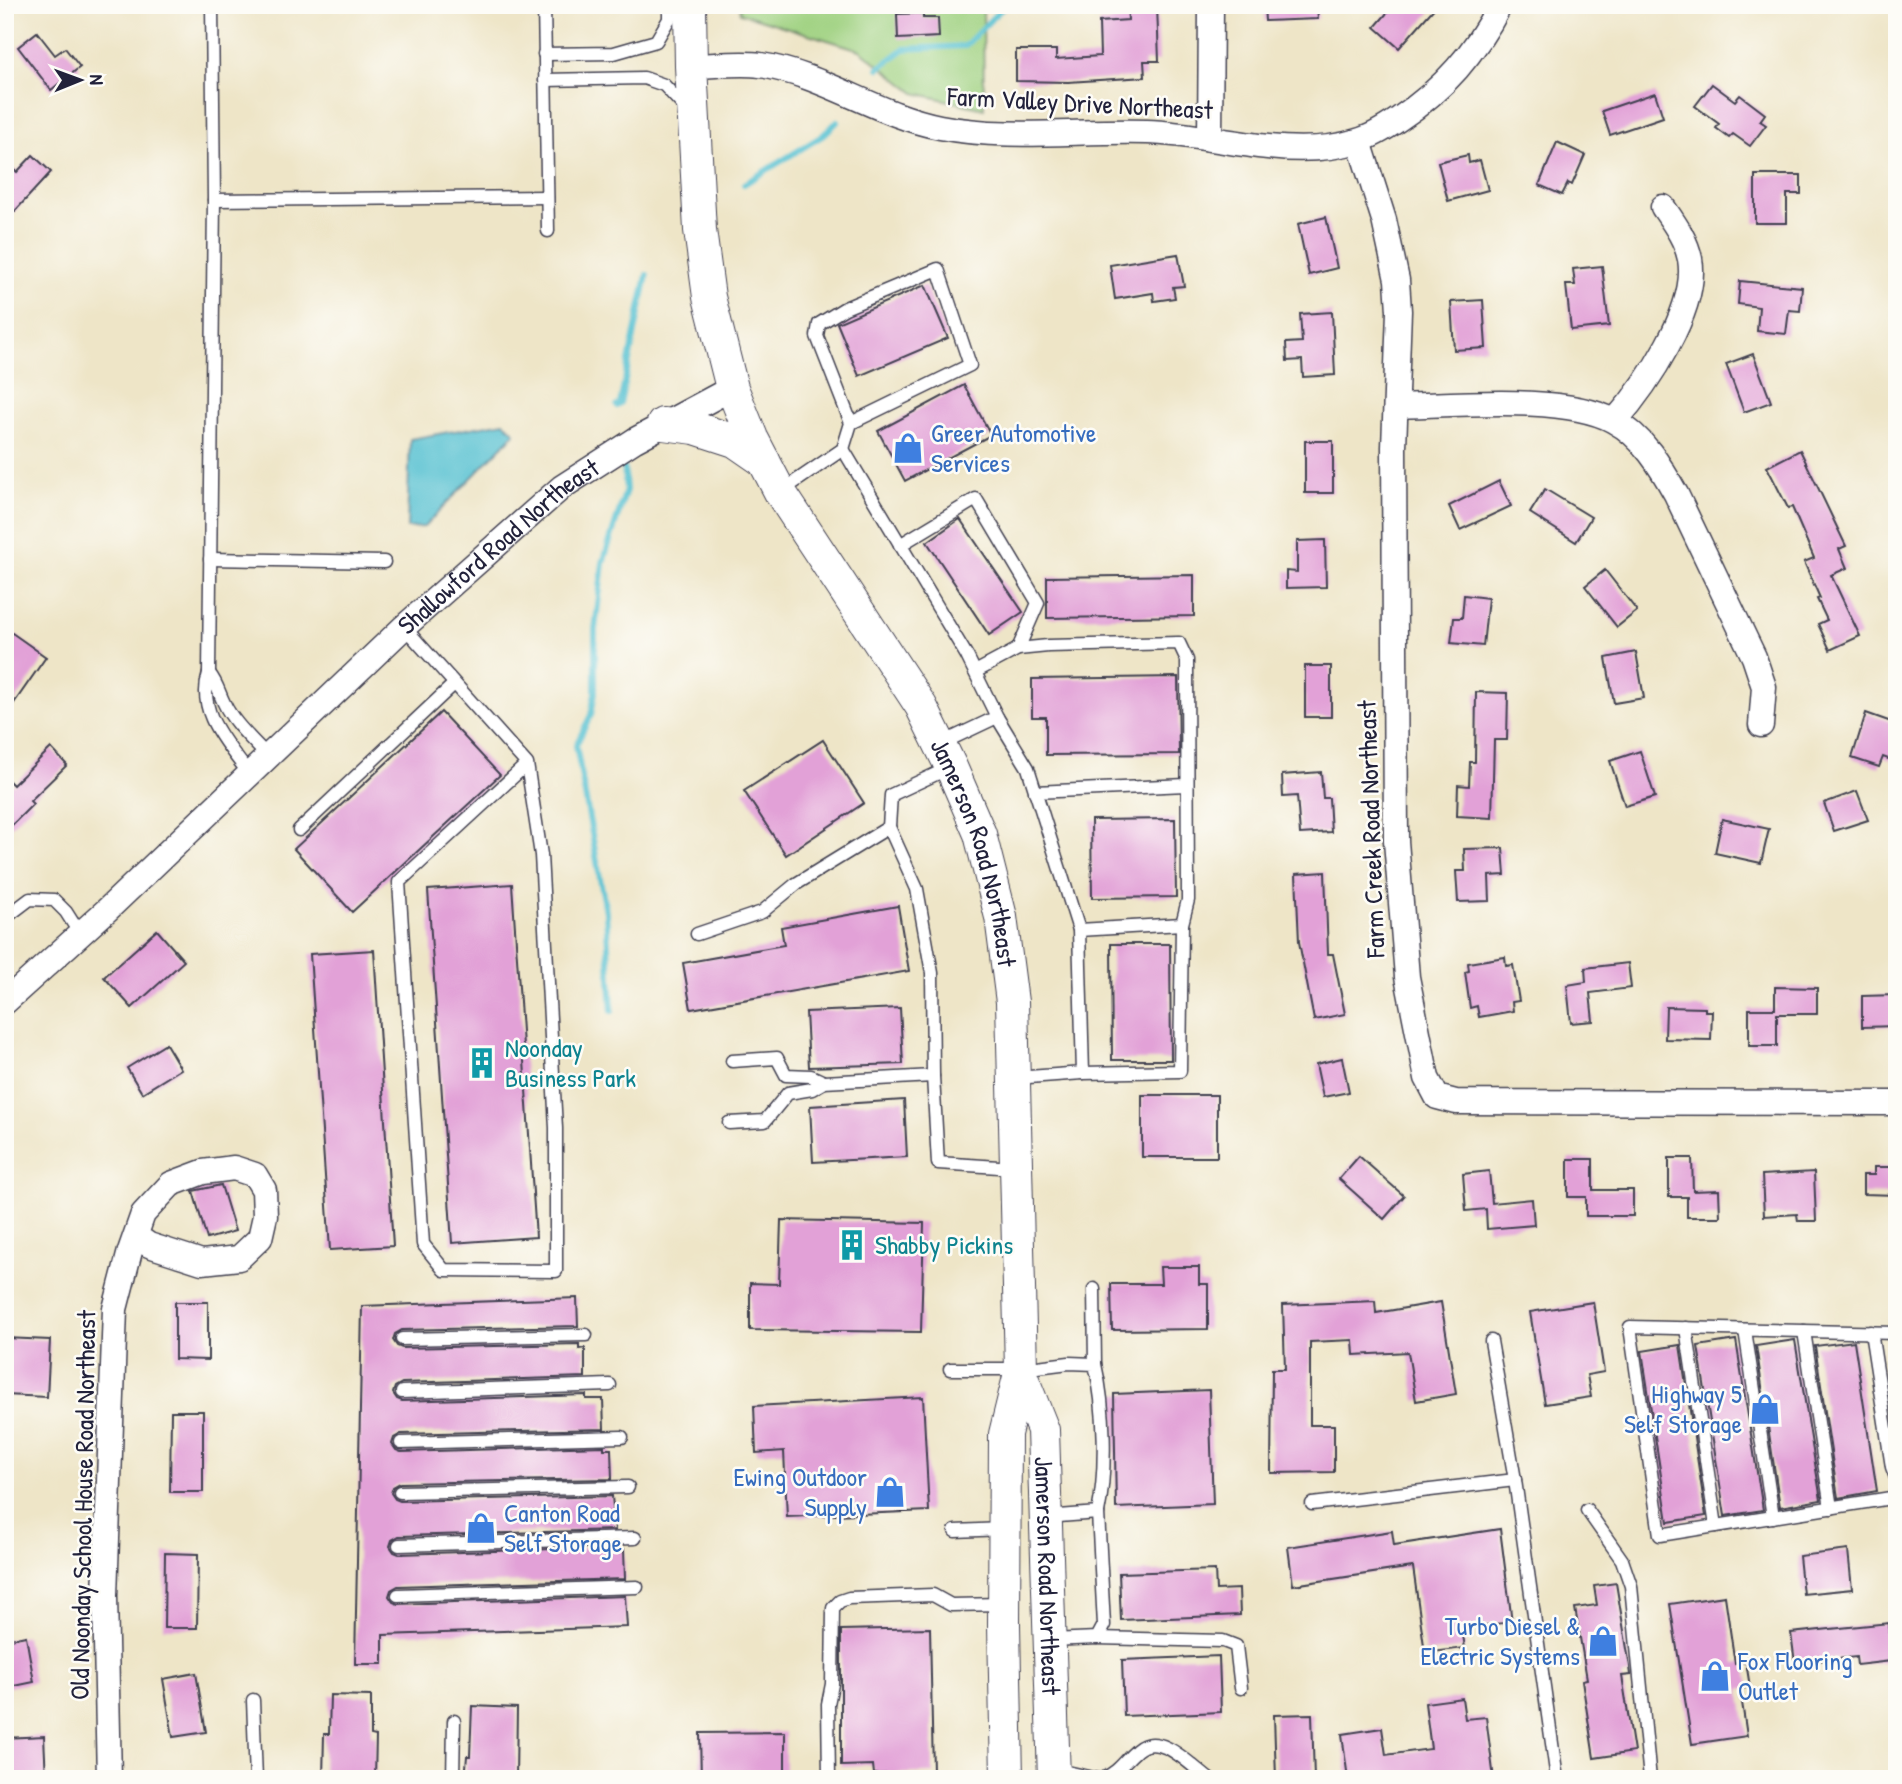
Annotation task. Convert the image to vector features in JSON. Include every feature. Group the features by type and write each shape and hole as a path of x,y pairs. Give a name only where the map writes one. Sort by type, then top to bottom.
{"street":[{"path":"690,5 700,230 709,297 732,388"},
{"path":"1210,139 1211,5"},
{"name":"Farm Valley Drive Northeast","path":"691,66 758,65 819,81 881,108 927,123 981,133 1148,132 1292,148 1326,148 1359,141 1383,130 1407,113 1454,74 1485,34 1500,5"},
{"name":"Farm Creek Road Northeast","path":"1359,141 1384,220 1397,281 1399,311 1395,406 1395,760 1398,883 1407,977 1427,1078 1437,1097 1456,1102 1897,1102"},
{"path":"1615,421 1664,353 1684,304 1690,279 1690,260 1681,234 1663,206"},
{"name":"Shallowford Road Northeast","path":"5,1002 404,627 562,487 663,425 732,388"},
{"name":"Jamerson Road Northeast","path":"732,388 752,438 780,492 889,655 921,706 946,755 980,834 1001,917 1012,1002 1021,1372 1005,1434 1003,1604 1007,1779"},
{"path":"1395,406 1559,406 1586,411 1615,421 1650,453 1676,494 1754,657 1764,687 1761,726"},
{"path":"663,425 695,428 735,441 764,461"},
{"name":"Old Noonday School House Road Northeast","path":"109,1779 106,1596 115,1309 135,1236 143,1214 171,1184 203,1172 234,1168 255,1175 264,1190 265,1216 260,1238 239,1258 202,1262 149,1245 135,1236"},
{"name":"Jamerson Road Northeast","path":"1021,1372 1043,1430 1054,1774"}],"lane":[{"path":"212,5 214,200 209,673 204,688 205,705 214,724 250,774"},
{"path":"544,5 548,230"},
{"path":"544,54 614,53 656,41 669,19 669,5"},
{"path":"545,80 645,78 664,85 694,117"},
{"path":"214,200 547,197"},
{"path":"780,492 843,449 851,423 817,336 819,324 845,308 938,269 970,365 851,423"},
{"path":"843,449 1028,768 1079,930 1083,1073"},
{"path":"900,545 976,499 1038,603 1018,649"},
{"path":"210,559 384,562"},
{"path":"404,627 527,764 541,855 556,1128 556,1271 444,1270 423,1244 399,882 527,764"},
{"path":"975,673 1018,649 1048,646 1180,643 1186,660 1188,900 1182,924 1180,1071 1083,1073 1015,1078"},
{"path":"209,673 220,689 223,703 230,713 268,757"},
{"path":"299,830 454,684"},
{"path":"997,717 891,795 889,827 917,889 932,973 933,1076 938,1163 1017,1168"},
{"path":"1035,792 1186,785"},
{"path":"697,934 762,912 796,884 889,827"},
{"path":"5,918 30,899 54,900 66,912 80,934"},
{"path":"1079,930 1182,924"},
{"path":"732,1060 777,1058 786,1074 811,1076 824,1082"},
{"path":"729,1123 765,1121 788,1093 812,1089 824,1082 933,1076"},
{"path":"1094,1289 1095,1364 1101,1393 1103,1491 1098,1513 1104,1625 1097,1638"},
{"path":"1897,1333 1630,1327 1660,1535 1897,1497"},
{"path":"1686,1328 1716,1526"},
{"path":"1745,1330 1773,1517"},
{"path":"1804,1331 1831,1508"},
{"path":"1871,1332 1892,1467 1897,1480"},
{"path":"402,1339 586,1335"},
{"path":"1491,1341 1515,1480 1557,1779"},
{"path":"950,1369 1021,1372 1069,1363 1095,1364"},
{"path":"402,1392 610,1385"},
{"path":"401,1443 622,1437"},
{"path":"1312,1504 1515,1480"},
{"path":"400,1492 628,1487"},
{"path":"1587,1510 1622,1560 1630,1586 1650,1779"},
{"path":"1046,1517 1098,1513"},
{"path":"955,1531 1003,1529"},
{"path":"399,1545 635,1538"},
{"path":"398,1595 637,1587"},
{"path":"829,1779 828,1704 832,1684 833,1608 840,1601 849,1598 933,1595 951,1605 1003,1604"},
{"path":"1051,1640 1097,1638 1223,1641 1236,1646 1241,1688"},
{"path":"253,1700 256,1779"},
{"path":"453,1779 454,1721"},
{"path":"1054,1774 1100,1779 1120,1770 1139,1748 1157,1745 1172,1750 1209,1779"}],"green space":[{"path":"739,5 983,5 984,109 915,93 860,50 740,13"}],"water":[{"path":"504,422 515,433 424,527 407,528 410,439"}],"building":[{"path":"1127,5 1157,5 1159,61 1144,61 1145,77 1068,82 1016,81 1016,50 1056,50 1056,59 1100,56 1099,22 1128,20"},
{"path":"1264,5 1317,5 1318,19 1265,21"},
{"path":"1394,5 1437,5 1399,48 1375,27"},
{"path":"923,13 923,18 938,18 939,37 898,39 897,14"},
{"path":"37,32 55,55 65,48 80,67 51,90 18,47"},
{"path":"1712,84 1735,101 1740,95 1765,114 1760,121 1766,125 1750,146 1733,134 1729,138 1716,128 1719,124 1695,106"},
{"path":"1655,93 1663,117 1610,135 1602,111"},
{"path":"1557,142 1585,155 1572,185 1568,183 1562,195 1539,185"},
{"path":"33,155 51,172 5,222 5,161 17,172"},
{"path":"1468,155 1469,163 1480,160 1488,190 1448,201 1438,162"},
{"path":"1755,175 1801,175 1801,194 1787,194 1787,223 1755,223"},
{"path":"1326,217 1337,268 1309,275 1298,224"},
{"path":"1178,254 1184,286 1173,287 1175,298 1154,301 1153,293 1115,299 1110,265"},
{"path":"1602,266 1609,326 1571,330 1566,285 1575,285 1573,269"},
{"path":"1740,281 1802,287 1800,311 1789,310 1786,334 1757,331 1759,307 1738,304"},
{"path":"925,285 948,338 859,376 837,323"},
{"path":"1483,300 1486,348 1454,350 1451,302"},
{"path":"1332,312 1335,375 1303,377 1302,360 1287,361 1286,343 1302,342 1300,314"},
{"path":"1753,354 1771,402 1744,412 1726,364"},
{"path":"964,385 991,435 905,481 878,431"},
{"path":"1305,441 1333,441 1333,493 1305,493"},
{"path":"1800,450 1846,546 1839,549 1847,568 1831,575 1860,636 1830,650 1818,624 1827,620 1804,562 1814,558 1792,507 1788,508 1767,467"},
{"path":"1499,481 1511,506 1460,530 1449,506"},
{"path":"1545,489 1591,517 1576,542 1530,513"},
{"path":"960,519 1023,612 989,635 927,542"},
{"path":"1325,540 1326,587 1286,588 1286,571 1297,572 1297,541"},
{"path":"1605,570 1637,611 1617,627 1585,586"},
{"path":"1194,575 1194,616 1047,618 1047,577"},
{"path":"1464,595 1488,598 1483,646 1451,643 1454,618 1462,618"},
{"path":"5,628 46,657 5,716"},
{"path":"1636,652 1644,698 1614,703 1606,658"},
{"path":"1305,666 1331,666 1331,717 1305,717"},
{"path":"1178,677 1179,754 1046,755 1046,717 1032,717 1032,679"},
{"path":"1476,692 1508,693 1507,740 1494,740 1492,818 1457,816 1458,785 1469,786 1470,762 1475,762"},
{"path":"441,712 500,775 352,912 294,849"},
{"path":"1866,713 1897,724 1897,743 1891,760 1883,757 1879,767 1852,758"},
{"path":"823,740 864,803 786,855 744,791"},
{"path":"51,748 67,765 30,801 33,804 5,832 5,777 13,785"},
{"path":"1640,751 1655,797 1625,806 1610,761"},
{"path":"1321,772 1323,798 1329,798 1331,832 1300,834 1297,796 1283,797 1282,775"},
{"path":"1857,791 1868,820 1834,831 1824,803"},
{"path":"1175,819 1176,897 1092,898 1091,820"},
{"path":"1722,819 1769,829 1761,863 1715,853"},
{"path":"1503,848 1505,875 1489,876 1490,901 1458,902 1456,871 1465,871 1464,849"},
{"path":"1325,872 1328,954 1333,954 1345,1014 1314,1020 1299,942 1296,874"},
{"name":"Noonday Business Park","path":"512,884 536,1237 452,1243 428,890"},
{"path":"898,906 909,971 691,1009 683,963 784,945 781,927"},
{"path":"157,930 184,961 132,1008 104,977"},
{"path":"1111,944 1170,944 1171,1060 1112,1060"},
{"path":"374,950 393,1246 330,1250 310,954"},
{"path":"1505,957 1506,966 1513,965 1519,1001 1512,1002 1513,1011 1479,1017 1477,1006 1470,1008 1465,972 1469,971 1468,963"},
{"path":"1628,963 1631,988 1590,993 1593,1021 1571,1023 1567,985 1586,982 1585,968"},
{"path":"1775,987 1817,988 1817,1014 1777,1014 1777,1046 1749,1046 1749,1009 1775,1009"},
{"path":"1897,995 1897,1026 1862,1027 1862,996"},
{"path":"1666,1007 1705,1008 1705,1011 1712,1011 1711,1040 1665,1039"},
{"path":"900,1008 903,1064 809,1067 806,1012"},
{"path":"166,1044 181,1069 142,1093 127,1068"},
{"path":"1342,1058 1349,1092 1323,1097 1316,1064"},
{"path":"1142,1095 1217,1095 1217,1157 1142,1157"},
{"path":"904,1100 907,1157 813,1162 810,1106"},
{"path":"1359,1156 1404,1196 1384,1219 1339,1179"},
{"path":"1669,1158 1692,1158 1693,1191 1719,1190 1720,1217 1687,1217 1687,1197 1669,1197"},
{"path":"1568,1159 1593,1159 1593,1190 1633,1190 1633,1216 1586,1216 1586,1197 1568,1197"},
{"path":"1874,1167 1897,1167 1897,1195 1863,1194 1863,1175 1874,1175"},
{"path":"1489,1171 1492,1203 1532,1199 1534,1225 1487,1229 1486,1209 1466,1211 1463,1174"},
{"path":"1814,1172 1816,1221 1798,1221 1797,1214 1764,1216 1762,1175"},
{"path":"221,1185 235,1231 207,1239 193,1191"},
{"path":"781,1220 924,1223 921,1332 750,1330 750,1283 779,1284"},
{"path":"1160,1267 1199,1267 1199,1284 1208,1284 1208,1329 1112,1330 1111,1284 1161,1284"},
{"path":"577,1298 578,1326 402,1330 395,1334 393,1340 402,1348 579,1344 579,1349 585,1348 585,1377 402,1383 395,1387 393,1393 402,1401 586,1395 586,1399 603,1399 604,1429 401,1434 394,1438 392,1444 401,1452 604,1446 604,1449 611,1449 612,1479 400,1483 393,1487 391,1493 400,1501 612,1496 615,1530 399,1536 392,1540 390,1546 399,1554 615,1547 615,1550 624,1549 625,1579 398,1586 391,1590 389,1596 398,1604 625,1596 627,1627 383,1635 383,1664 355,1664 362,1306"},
{"path":"1375,1301 1376,1313 1441,1302 1456,1394 1416,1401 1408,1352 1354,1355 1353,1340 1310,1342 1310,1425 1334,1425 1334,1472 1271,1473 1272,1369 1285,1369 1283,1305"},
{"path":"175,1302 208,1302 208,1360 175,1359"},
{"path":"1593,1302 1604,1372 1587,1375 1591,1397 1545,1404 1530,1312"},
{"path":"5,1338 50,1340 47,1397 5,1395"},
{"path":"1736,1340 1763,1510 1725,1516 1698,1346"},
{"path":"1795,1340 1821,1500 1780,1507 1756,1346"},
{"path":"1854,1341 1877,1491 1838,1498 1815,1346"},
{"path":"1680,1345 1706,1516 1668,1522 1642,1351"},
{"path":"1209,1390 1213,1504 1116,1508 1114,1394"},
{"path":"923,1397 929,1511 787,1517 784,1451 756,1453 754,1406"},
{"path":"171,1411 203,1411 203,1492 170,1492"},
{"path":"1500,1529 1512,1622 1462,1628 1465,1648 1425,1653 1413,1567 1293,1585 1288,1547 1392,1531 1394,1545"},
{"path":"1848,1550 1852,1589 1803,1594 1799,1556"},
{"path":"165,1553 198,1554 197,1628 164,1628"},
{"path":"1215,1570 1216,1590 1239,1589 1240,1615 1121,1620 1119,1573"},
{"name":"Turbo Diesel & Electric Systems","path":"1616,1583 1631,1675 1622,1676 1634,1752 1594,1758 1582,1680 1587,1679 1575,1608 1597,1605 1594,1586"},
{"name":"Fox Flooring Outlet","path":"1725,1596 1735,1664 1746,1662 1750,1687 1740,1689 1747,1736 1692,1744 1670,1604"},
{"path":"1889,1623 1891,1661 1857,1665 1856,1657 1795,1663 1791,1633"},
{"path":"930,1628 933,1773 874,1774 873,1765 841,1766 841,1630"},
{"path":"26,1636 34,1682 5,1688 5,1640"},
{"path":"1219,1656 1221,1712 1124,1716 1122,1660"},
{"path":"196,1673 206,1732 173,1737 163,1679"},
{"path":"330,1695 371,1696 371,1735 376,1736 375,1779 323,1779 324,1734 329,1734"},
{"path":"1462,1698 1465,1719 1486,1717 1494,1779 1348,1779 1342,1734 1382,1728 1386,1755 1431,1749 1425,1703"},
{"path":"472,1706 517,1708 516,1779 465,1779 467,1756 470,1756"},
{"path":"1312,1714 1314,1779 1276,1779 1274,1715"},
{"path":"785,1732 785,1779 701,1779 700,1733"},
{"path":"44,1736 46,1779 5,1779 5,1738"}],"waterway":[{"path":"879,68 904,49 965,46 1005,5"},
{"path":"744,184 822,136 837,122"},
{"path":"617,406 620,404 647,275"},
{"path":"612,1011 606,912 576,745 591,715 595,693 595,630 603,563 626,490 624,468"}],"place":[{"name":"Greer Automotive Services","path":"908,448"},
{"name":"Noonday Business Park","path":"482,1063"},
{"name":"Shabby Pickins","path":"852,1245"},
{"name":"Highway 5 Self Storage","path":"1765,1409"},
{"name":"Ewing Outdoor Supply","path":"890,1492"},
{"name":"Canton Road Self Storage","path":"481,1528"},
{"name":"Turbo Diesel & Electric Systems","path":"1603,1641"},
{"name":"Fox Flooring Outlet","path":"1715,1676"}]}
